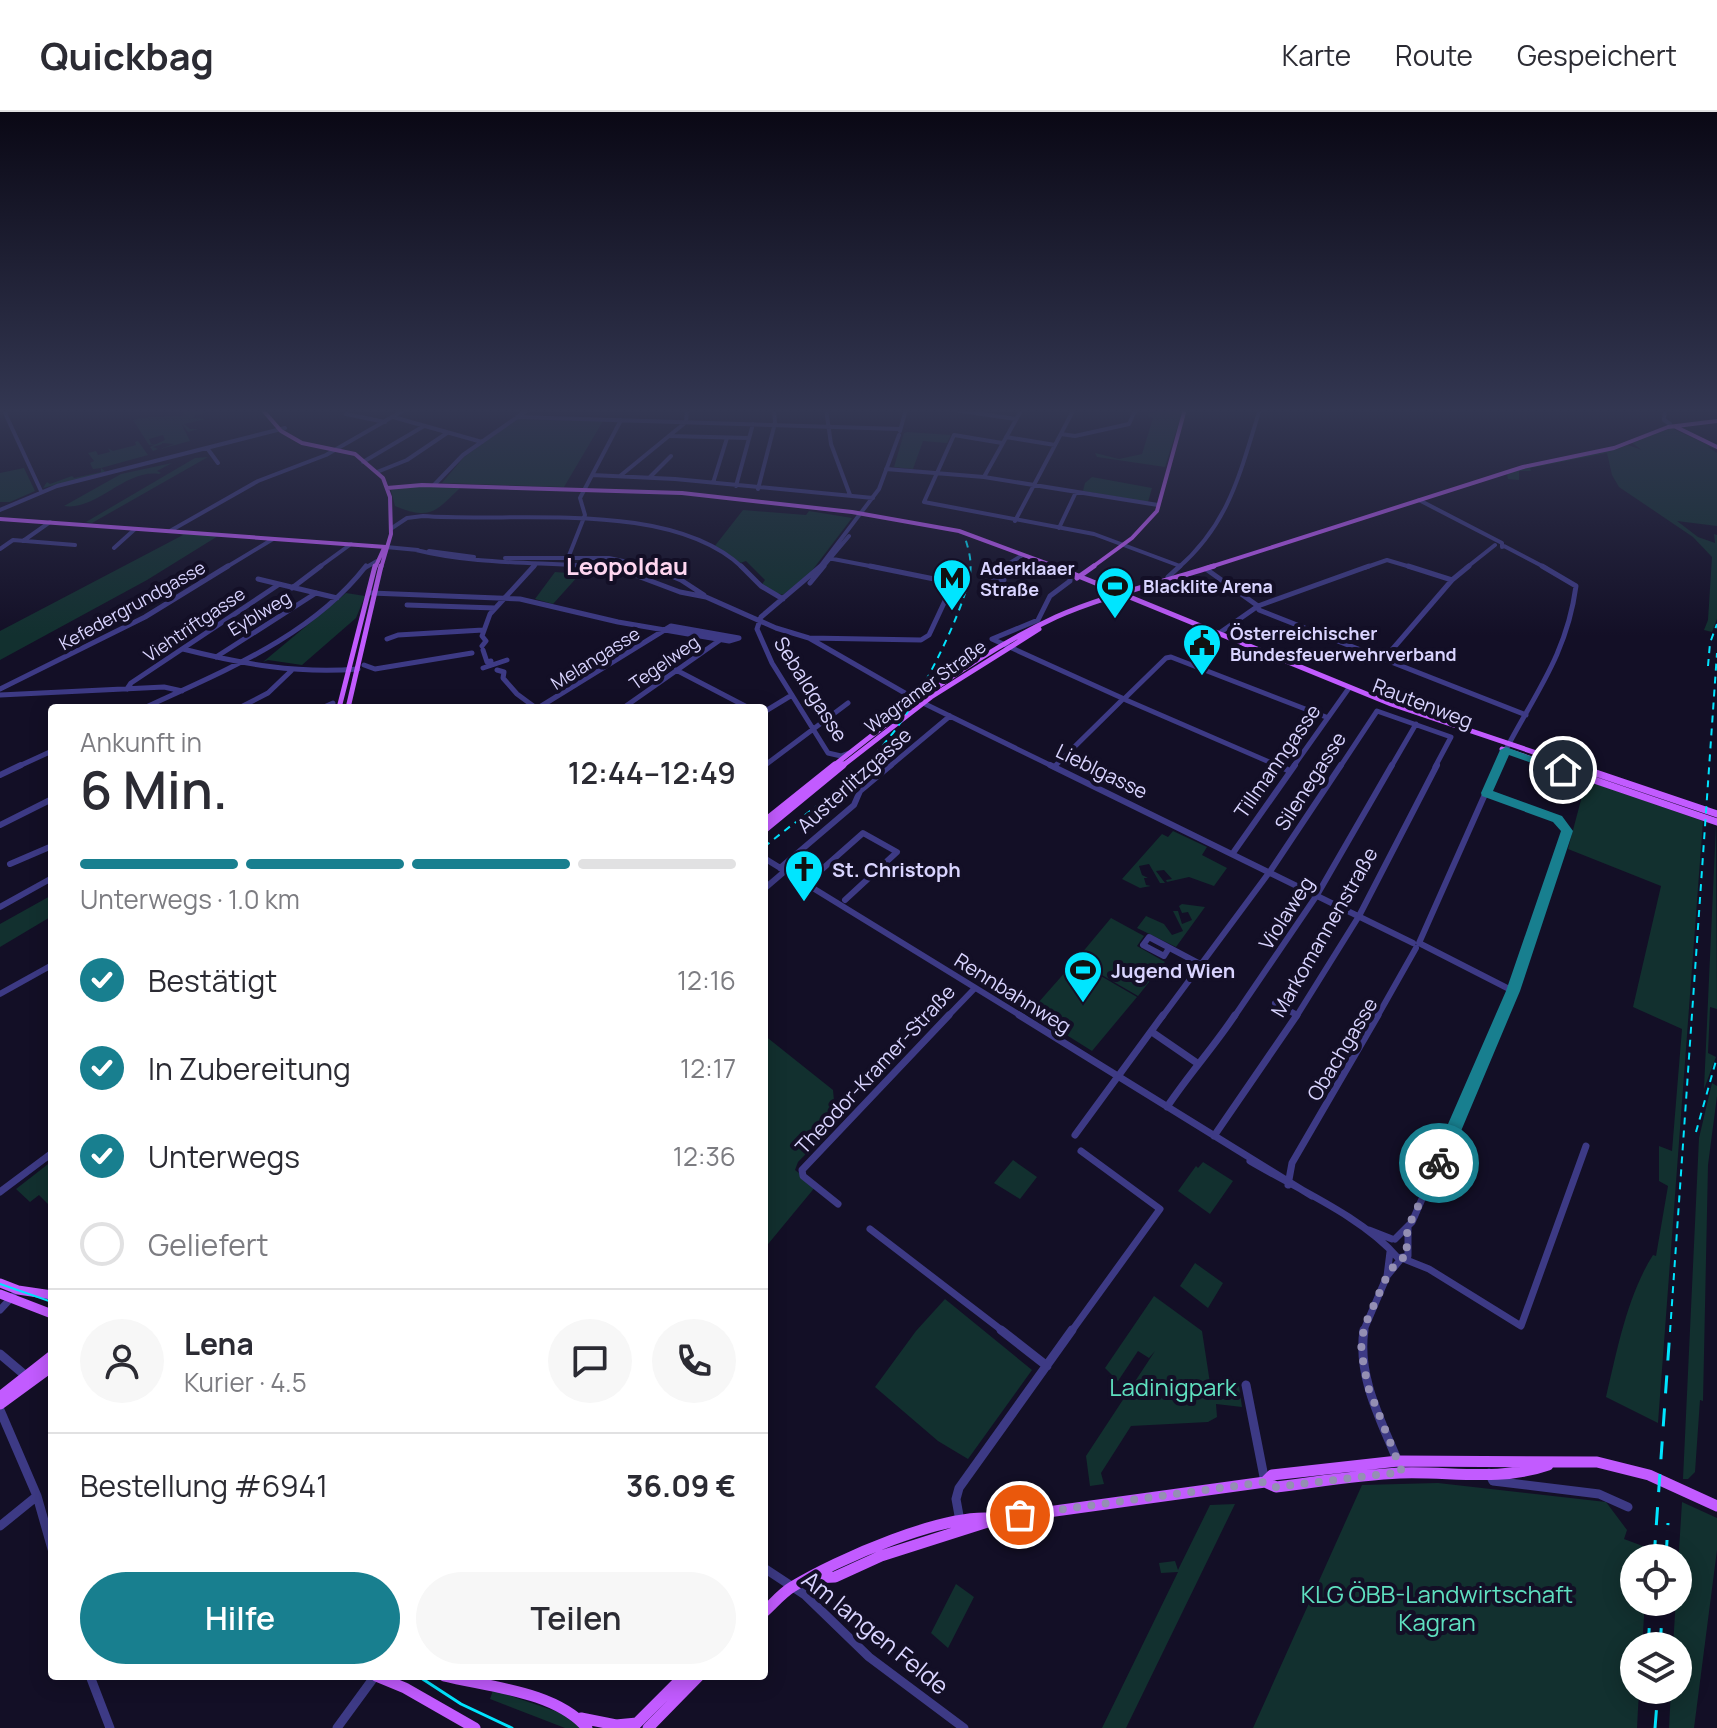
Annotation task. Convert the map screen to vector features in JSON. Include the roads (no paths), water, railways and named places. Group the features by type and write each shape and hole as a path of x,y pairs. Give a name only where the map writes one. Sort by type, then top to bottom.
{"main road":[{"path":"340,704 392,528 385,484"},
{"path":"1075,578 1148,523 1158,505 1163,484"},
{"name":"Wagramer Straße","path":"768,819 920,702 1002,646 1059,616 1123,597 1168,578 1206,569 1468,484"},
{"path":"387,488 434,485 659,491 863,515 964,535 1123,597"},
{"path":"0,519 386,547"},
{"path":"349,704 361,667 378,554 386,547"},
{"name":"Rautenweg","path":"1123,597 1348,689"},
{"name":"Rautenweg","path":"1123,597 1348,689 1717,822"},
{"name":"Wagramer Straße","path":"768,827 920,702"},
{"name":"Rautenweg","path":"1507,748 1717,814"},
{"path":"0,1283 48,1312"},
{"path":"0,1294 48,1295"},
{"path":"0,1397 48,1359"},
{"path":"0,1407 48,1369"},
{"path":"768,1608 790,1588 813,1578 835,1577 961,1525 1265,1482 1276,1487 1400,1467 1484,1461 1532,1461 1548,1465 1595,1462 1617,1465 1717,1506"},
{"path":"1400,1467 1489,1474 1535,1471 1548,1465"},
{"path":"385,1680 475,1728"},
{"path":"460,1680 511,1693 584,1723 639,1726 694,1680"},
{"path":"639,1726 680,1680"}],"street":[{"path":"38,484 41,491"},
{"path":"0,510 41,491 66,484"},
{"path":"170,531 252,484"},
{"path":"564,563 583,522 585,515 580,498 587,484"},
{"path":"724,484 873,498"},
{"path":"758,489 759,484"},
{"path":"846,484 850,495"},
{"path":"863,515 881,484"},
{"path":"759,621 809,585 885,484"},
{"path":"932,484 924,502 926,505 1059,528 1123,544 1180,566"},
{"path":"1029,484 1158,505"},
{"path":"1168,578 1207,540 1229,505 1236,484"},
{"path":"1015,521 1033,485"},
{"path":"1059,528 1076,492"},
{"path":"1384,659 1452,580 1495,544 1419,500"},
{"path":"392,528 405,519 417,516 583,522 686,533 731,558 760,588 783,599"},
{"path":"23,541 50,522"},
{"path":"114,548 135,529"},
{"name":"Kefedergrundgasse","path":"0,692 115,633 273,539"},
{"path":"0,549 13,540 75,545"},
{"path":"292,588 351,544"},
{"name":"Obachgasse","path":"1283,1179 1374,1027 1418,945 1507,748 1563,650 1576,586 1495,544"},
{"path":"386,547 487,558 568,556 626,559 654,566 689,583 706,597"},
{"path":"416,550 455,560 564,563 619,569 680,592 706,597 759,621"},
{"path":"1002,568 1022,556"},
{"path":"820,641 921,640 929,635 951,588 949,582 830,558"},
{"path":"759,621 830,558"},
{"path":"1218,634 1258,606 1387,560 1452,580"},
{"path":"153,704 288,637 337,598 368,564 377,561"},
{"path":"507,660 498,668 483,668 480,650 483,630 495,608 536,564"},
{"path":"1206,569 1258,606 1259,611 1526,715"},
{"path":"1075,578 1050,598 1038,620 991,638 1002,646 1290,771"},
{"path":"258,579 337,598"},
{"name":"Viehtriftgasse","path":"127,689 131,683 278,585"},
{"path":"374,592 504,598 663,630 720,640 734,641 739,638 676,626 663,630"},
{"name":"Eyblweg","path":"216,657 316,593"},
{"path":"407,605 495,608"},
{"name":"Lieblgasse","path":"759,621 820,641 828,650 920,702 1513,991"},
{"name":"Sebaldgasse","path":"759,621 756,630 760,638 828,753 841,756 853,752"},
{"path":"387,639 398,635 483,630"},
{"name":"Melangasse","path":"544,704 663,630"},
{"name":"Tegelweg","path":"629,704 720,640"},
{"path":"183,649 238,664 291,671 374,669 480,650"},
{"path":"480,650 487,662 493,661 512,689 533,704"},
{"path":"1055,766 1166,658 1171,657 1326,717"},
{"path":"676,670 741,704"},
{"path":"247,704 268,693 291,671"},
{"path":"0,692 164,687 182,691"},
{"name":"Tillmanngasse","path":"1233,853 1348,689"},
{"path":"768,710 792,695"},
{"path":"768,763 848,703"},
{"name":"Rautenweg","path":"1377,711 1451,737"},
{"name":"Silenegasse","path":"1075,1135 1270,872 1377,711"},
{"name":"Austerlitzgasse","path":"768,885 854,805 860,791 950,716"},
{"name":"Violaweg","path":"1167,1107 1197,1063 1206,1059 1317,895 1416,724"},
{"name":"Markomannenstraße","path":"1214,1136 1297,1015 1359,916 1451,737"},
{"path":"0,775 48,755"},
{"path":"1400,1467 1368,1387 1361,1350 1364,1327 1387,1276 1391,1245 1408,1227 1441,1161 1513,991 1567,831 1557,819 1486,793"},
{"path":"0,825 48,801"},
{"path":"811,879 863,833 897,852 845,900"},
{"path":"10,864 48,848"},
{"name":"Rennbahnweg","path":"768,860 1391,1245"},
{"path":"0,907 48,880"},
{"path":"1169,948 1202,965"},
{"path":"0,994 48,967"},
{"name":"Theodor-Kramer-Straße","path":"838,1204 801,1173 975,988"},
{"path":"1275,1003 1297,1015"},
{"path":"1152,1032 1197,1063"},
{"path":"1391,1245 1403,1259 1429,1269 1521,1326 1586,1146"},
{"path":"961,1525 956,1503 959,1488 1160,1209 1081,1151"},
{"path":"0,1192 48,1156"},
{"path":"1387,1276 1408,1256 1408,1227"},
{"path":"870,1229 1047,1366"},
{"path":"1391,1245 1408,1248 1429,1269"},
{"path":"0,1310 15,1293"},
{"path":"0,1354 26,1376"},
{"path":"1246,1385 1265,1482"},
{"path":"0,1407 37,1496 48,1535"},
{"path":"1484,1461 1493,1481 1599,1494 1628,1507"},
{"path":"0,1526 37,1496"},
{"name":"Am langen Felde","path":"768,1571 805,1595 869,1657 964,1728"},
{"path":"92,1680 110,1728"},
{"path":"337,1728 372,1680"}],"tram line":[{"path":"0,1284 48,1301"},
{"path":"424,1680 461,1704 512,1728"}],"railway":[{"path":"768,844 861,768 900,723 937,659 958,613 971,565 965,538"},
{"path":"1708,666 1710,643 1717,624"},
{"path":"1670,1332 1717,653"},
{"path":"1696,1132 1717,1057"},
{"path":"1655,1544 1670,1330"},
{"path":"1667,1544 1668,1523"},
{"path":"1649,1632 1650,1616"},
{"path":"1661,1632 1662,1616"},
{"path":"1655,1728 1657,1704"}],"place":[{"name":"Aderklaaer Straße","path":"952,612"},
{"name":"Blacklite Arena","path":"1115,620"},
{"name":"Österreichischer Bundesfeuerwehrverband","path":"1202,677"},
{"name":"St. Christoph","path":"804,903"},
{"name":"Jugend Wien","path":"1083,1004"}],"district":[{"name":"Leopoldau","path":"627,565"}],"park label":[{"name":"Ladinigpark","path":"1173,1386"},
{"name":"KLG ÖBB-Landwirtschaft Kagran","path":"1437,1607"}]}
